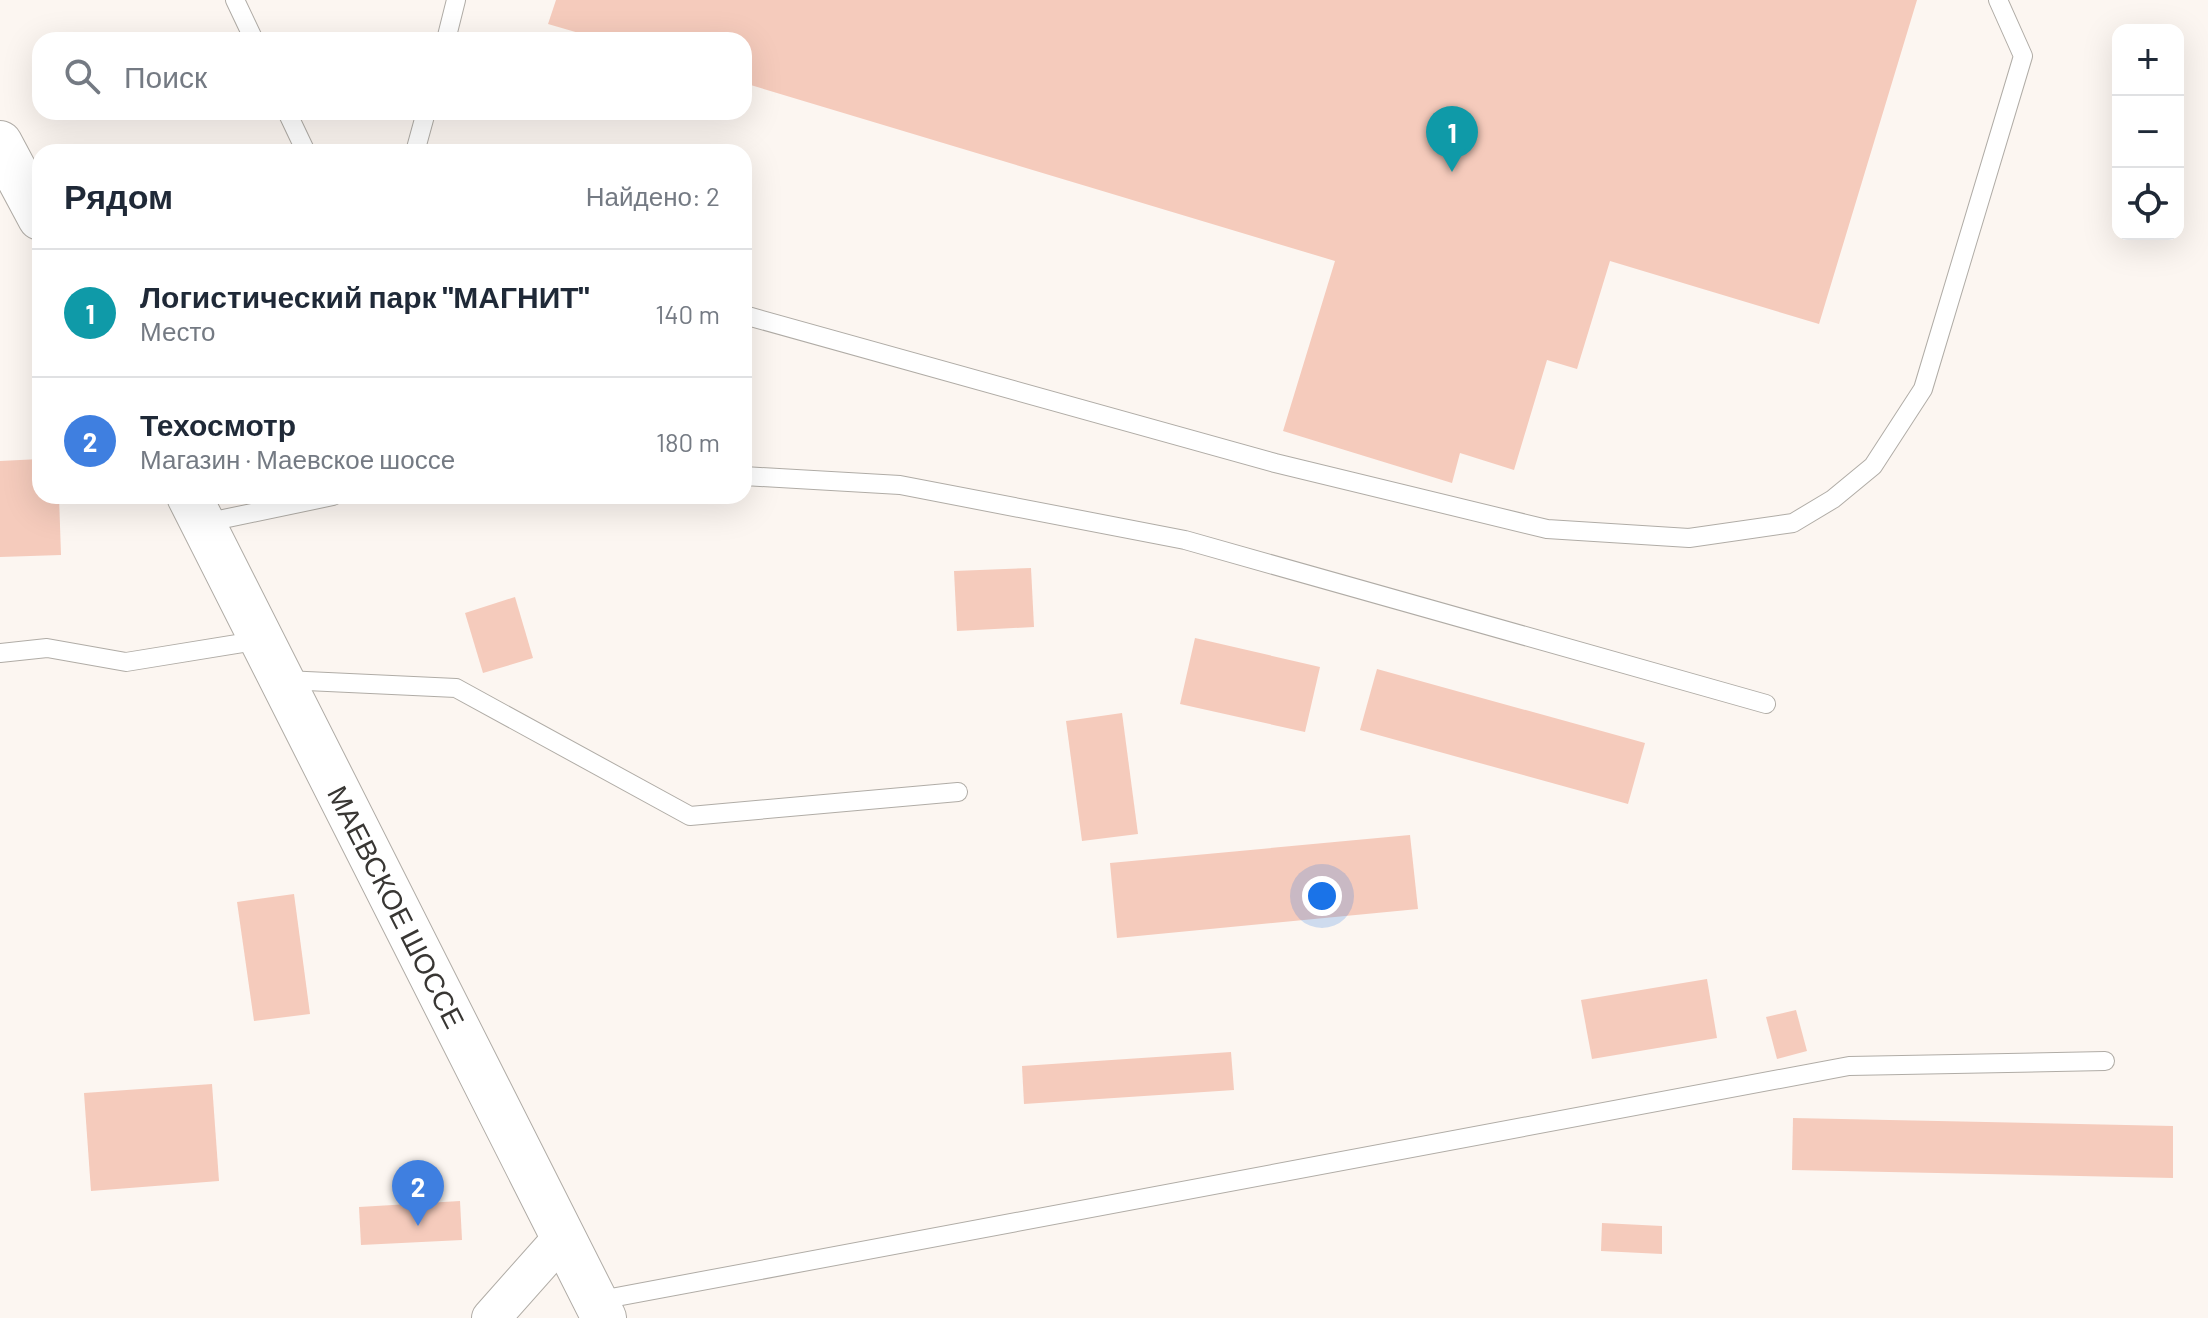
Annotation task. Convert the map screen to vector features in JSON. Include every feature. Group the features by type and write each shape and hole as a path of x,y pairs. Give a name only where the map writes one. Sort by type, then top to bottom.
{"street":[{"path":"0,143 32,203"},
{"name":"МАЕВСКОЕ ШОССЕ","path":"197,510 599,1310"},
{"path":"491,1318 562,1238"}],"lane":[{"path":"235,0 250,32"},
{"path":"244,19 249,0"},
{"path":"448,32 456,0"},
{"path":"752,317 1275,463 1547,529 1689,538 1793,523 1833,499 1873,466 1923,389 2023,56 1998,0"},
{"path":"291,120 302,144"},
{"path":"417,144 424,120"},
{"path":"752,476 900,485 1185,540 1766,704"},
{"path":"197,510 255,504"},
{"path":"0,653 47,648 126,662 262,640"},
{"path":"282,680 456,688 690,816 958,792"},
{"path":"599,1310 1849,1066 2105,1061"}],"building":[{"path":"556,0 1917,0 1819,324 1610,261 1577,369 1547,360 1514,470 1460,453 1452,483 1283,431 1335,261 752,85 752,32 576,32 548,24"},
{"path":"32,459 32,504 59,504 61,555 0,557 0,461"},
{"path":"1031,568 1034,627 957,631 954,571"},
{"path":"515,597 533,658 483,673 465,613"},
{"path":"1195,638 1320,667 1305,732 1180,704"},
{"path":"1377,669 1645,743 1628,804 1360,730"},
{"path":"1122,713 1138,834 1082,841 1066,721"},
{"path":"1410,835 1418,909 1117,938 1110,863"},
{"path":"294,894 310,1014 254,1021 237,902"},
{"path":"1707,979 1717,1038 1592,1059 1581,1000"},
{"path":"1796,1010 1807,1051 1777,1059 1766,1017"},
{"path":"1231,1052 1234,1090 1024,1104 1022,1066"},
{"path":"212,1084 219,1181 91,1191 84,1093"},
{"path":"1793,1118 2173,1126 2173,1178 1792,1170"},
{"path":"460,1201 462,1240 361,1245 359,1207"},
{"path":"1602,1223 1662,1226 1662,1254 1601,1251"}],"place":[{"name":"Логистический парк \"МАГНИТ\"","path":"1452,172"},
{"name":"Техосмотр","path":"418,1226"}]}
